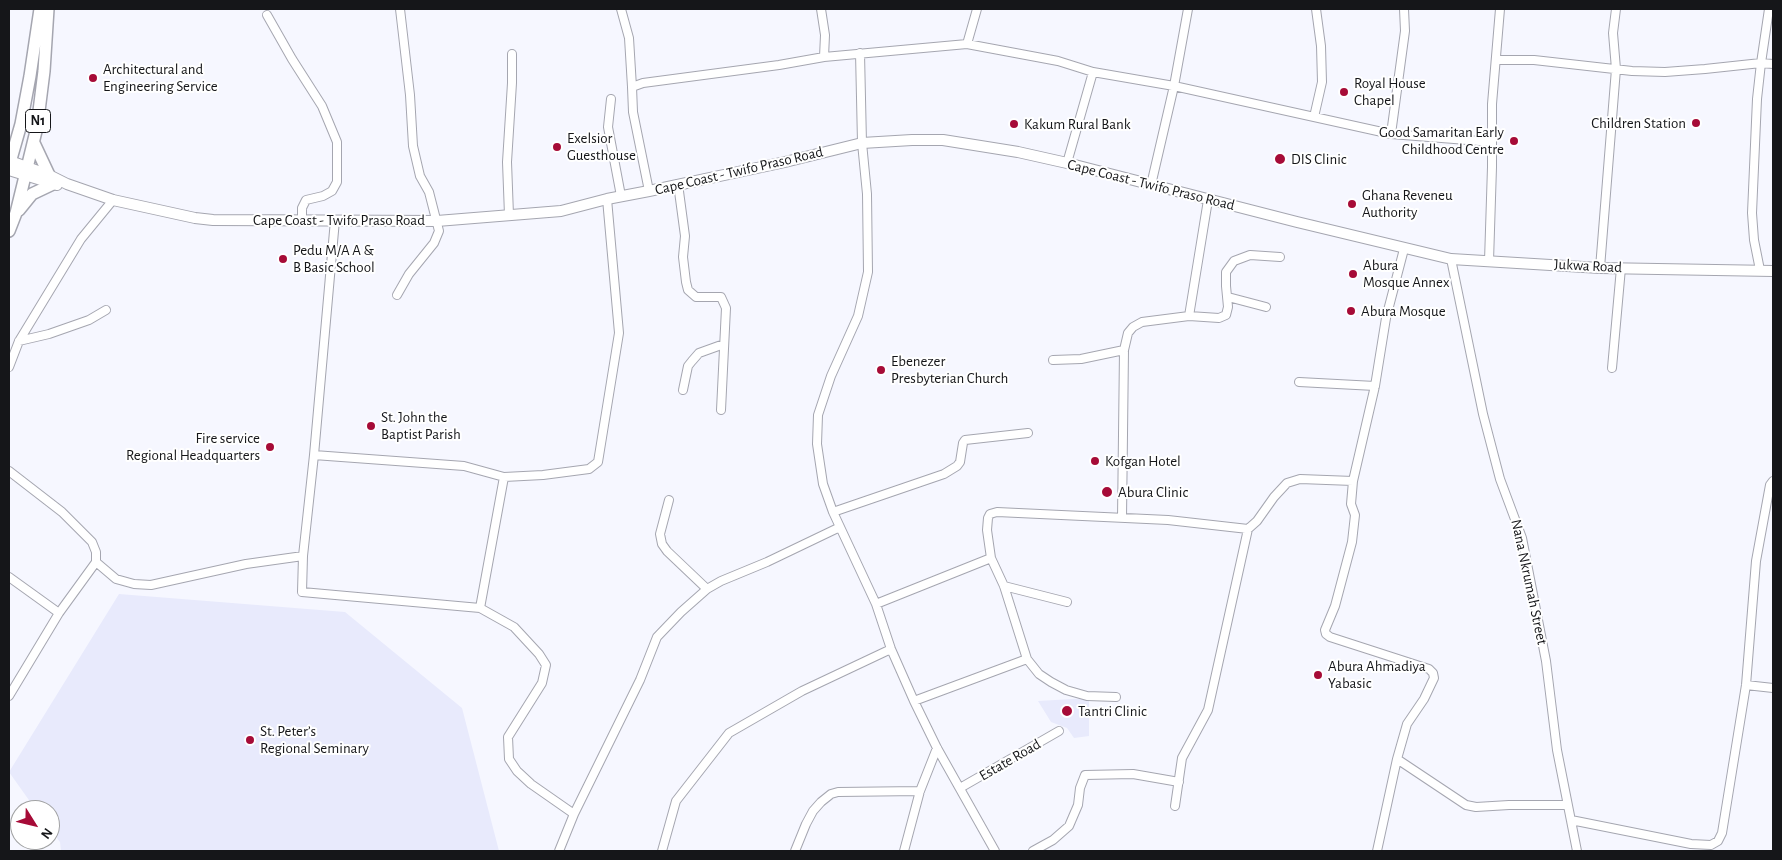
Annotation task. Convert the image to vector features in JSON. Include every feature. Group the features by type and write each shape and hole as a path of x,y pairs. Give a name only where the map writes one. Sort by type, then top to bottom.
{"highway":[{"name":"N1","path":"9,166 12,142 30,76 40,9"},
{"name":"N1","path":"9,231 16,213 34,143 44,71 48,9"},
{"path":"16,213 32,194 51,179 34,143"}],"main road":[{"name":"Cape Coast - Twifo Praso Road","path":"9,166 51,179 60,186 67,184 113,200 195,218 213,220 437,221 562,211 607,199 785,162 862,143 943,140 1018,152 1067,163 1404,248"},
{"name":"Jukwa Road","path":"1404,248 1451,258 1489,262 1541,263 1600,268 1773,271"}],"street":[{"path":"397,295 434,242 439,231 429,192 420,176 413,146 410,95 400,9"},
{"path":"622,9 629,38 633,112 649,191"},
{"path":"821,9 824,57"},
{"path":"966,44 977,9"},
{"path":"1151,185 1174,86 1188,9"},
{"path":"1314,117 1322,82 1321,46 1316,9"},
{"path":"1392,134 1405,31 1404,9"},
{"path":"1489,262 1492,104 1500,9"},
{"path":"1600,268 1616,69 1613,33 1616,9"},
{"path":"1760,270 1754,240 1752,213 1757,99 1769,9"},
{"path":"267,15 322,106 337,142 337,182 332,191 323,196 306,200 302,208 302,221"},
{"path":"632,87 643,83 824,57 966,44 1058,61 1093,72 1174,86 1392,134 1492,142"},
{"path":"860,53 862,143 867,194 868,245 866,280 858,316 831,376 818,415 817,444 820,468 823,484 833,512 876,604 891,649 914,701 937,748 995,851"},
{"path":"509,215 507,162 512,101 512,54"},
{"path":"1496,60 1534,60 1665,72 1704,70 1761,62 1773,64"},
{"path":"1067,163 1093,72"},
{"path":"611,99 608,128 621,196"},
{"path":"678,184 685,236 683,257 688,290 696,297 717,295 721,297 726,308 721,410"},
{"path":"314,455 464,466 504,477 543,475 588,469 598,462 619,333 607,199"},
{"path":"9,367 19,341 81,239 113,200"},
{"path":"1189,316 1208,200"},
{"path":"335,220 303,556 302,592 480,608 514,627 539,654 546,665 542,683 508,737 509,760 517,772 530,784 574,814"},
{"path":"1377,851 1397,759 1407,724 1424,699 1434,678 1433,673 1429,669 1330,637 1326,634 1325,630 1335,606 1352,542 1355,515 1351,504 1352,481 1375,386 1386,318 1404,248"},
{"path":"1122,518 1124,350 1128,333 1133,327 1142,322 1189,316 1219,318 1226,316 1228,297 1226,272 1234,261 1250,255 1280,258"},
{"name":"Nana Nkrumah Street","path":"1451,258 1486,423 1500,479 1522,538 1546,661 1557,750 1577,851"},
{"path":"1612,368 1621,268"},
{"path":"1228,297 1266,307"},
{"path":"19,341 49,334 89,320 106,310"},
{"path":"683,390 688,366 699,353 724,344"},
{"path":"1054,360 1081,359 1124,350"},
{"path":"1299,382 1375,386"},
{"path":"833,512 944,474 960,462 965,440 1028,433"},
{"path":"9,471 62,512 92,542 96,552 96,562 59,613 9,696"},
{"path":"480,608 504,477"},
{"path":"1175,806 1182,758 1208,710 1248,528 1257,521 1287,482 1300,479 1352,481"},
{"path":"1571,820 1690,848 1711,845 1718,841 1722,834 1746,685 1756,561 1770,485 1773,481"},
{"path":"669,500 660,534 662,544 667,552 706,589"},
{"path":"1116,698 1087,696 1066,690 1039,674 1027,659 1004,586 991,558 987,530 990,514 997,512 1168,520 1248,528"},
{"path":"559,851 574,814 640,680 658,638 681,612 706,589 721,580 766,562 840,527"},
{"path":"96,562 116,579 134,584 151,585 246,564 303,556"},
{"path":"876,604 991,558"},
{"path":"9,577 59,613"},
{"path":"1004,586 1066,602"},
{"path":"662,851 676,802 729,733 802,690 891,649"},
{"path":"914,701 1027,659"},
{"path":"1746,685 1773,688"},
{"name":"Estate Road","path":"960,788 1059,732"},
{"path":"904,851 920,791 937,748"},
{"path":"1397,759 1466,806 1567,805"},
{"path":"1033,851 1053,840 1069,826 1078,804 1080,788 1085,775 1132,774 1179,782"},
{"path":"795,851 813,812 831,794 838,792 920,791"}],"shaded area":[{"name":"St. Peter’s Regional Seminary","path":"119,594 345,612 462,708 499,851 61,851 60,800 29,800 9,772"},
{"name":"Tantri Clinic","path":"1089,698 1089,736 1074,738 1067,728 1051,722 1038,701"}],"place":[{"name":"Architectural and Engineering Service","path":"93,78"},
{"name":"Royal House Chapel","path":"1344,92"},
{"name":"Children Station","path":"1696,123"},
{"name":"Kakum Rural Bank","path":"1014,124"},
{"name":"Good Samaritan Early Childhood Centre","path":"1514,141"},
{"name":"Exelsior Guesthouse","path":"557,147"},
{"name":"DIS Clinic","path":"1280,159"},
{"name":"Ghana Reveneu Authority","path":"1352,204"},
{"name":"Pedu M/A A & B Basic School","path":"283,259"},
{"name":"Abura Mosque Annex","path":"1353,274"},
{"name":"Abura Mosque","path":"1351,311"},
{"name":"Ebenezer Presbyterian Church","path":"881,370"},
{"name":"St. John the Baptist Parish","path":"371,426"},
{"name":"Fire service Regional Headquarters","path":"270,447"},
{"name":"Kofgan Hotel","path":"1095,461"},
{"name":"Abura Clinic","path":"1107,492"},
{"name":"Abura Ahmadiya Yabasic","path":"1318,675"},
{"name":"Tantri Clinic","path":"1067,711"},
{"name":"St. Peter’s Regional Seminary","path":"250,740"}]}
